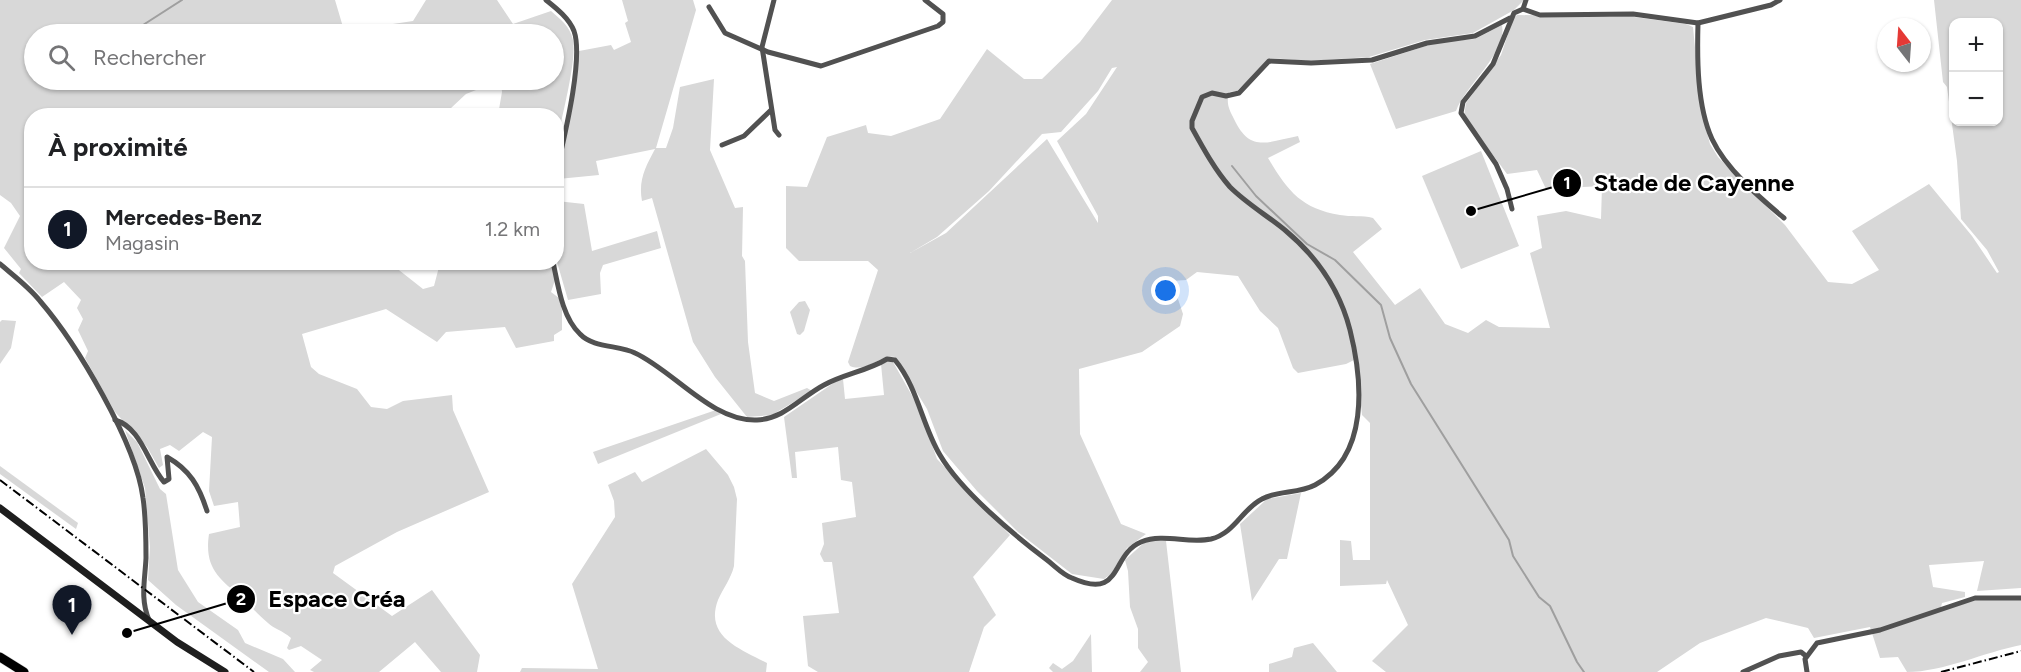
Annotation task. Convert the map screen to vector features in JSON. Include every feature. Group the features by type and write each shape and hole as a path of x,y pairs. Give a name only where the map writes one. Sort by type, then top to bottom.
{"highway":[{"path":"0,657 24,672"}],"main road":[{"path":"0,508 149,620 225,672"}],"street":[{"path":"546,0 570,24 577,47 564,140"},
{"path":"774,0 762,47 771,111 775,130 779,135"},
{"path":"709,7 722,31 808,65 825,66 933,28 943,22 941,11 925,0"},
{"path":"555,270 561,297 570,318 583,337 640,356 715,408 736,418 746,420 778,416 829,382 887,359 895,360 917,396 941,457 999,521 1072,578 1094,584 1106,582 1116,574 1127,554 1137,544 1153,538 1210,539 1228,531 1263,498 1315,485 1334,470 1349,451 1357,422 1357,379 1350,331 1331,281 1313,256 1287,231 1241,197 1221,175 1192,128 1192,121 1202,97 1212,93 1226,96 1239,93 1265,64 1273,59 1300,63 1372,60 1427,43 1475,36 1523,9 1526,0"},
{"path":"1523,9 1540,15 1633,14 1698,23 1771,5 1779,0"},
{"path":"1510,18 1498,54 1463,102 1461,113 1496,164 1507,189 1512,209"},
{"path":"1698,23 1703,105 1713,141 1733,167 1784,218"},
{"path":"722,145 744,136 771,111"},
{"path":"0,264 32,292 50,313 115,420 140,483 146,531 143,600 149,620"},
{"path":"115,420 120,421 138,440 164,482 169,479 167,457 189,473 200,486 207,511"},
{"path":"1808,672 1806,656 1812,647 1822,642 1880,630 1975,598 2021,598"},
{"path":"1743,672 1784,654 1801,652 1806,656"}],"shaded area":[{"path":"0,0 335,0 342,24 24,24 24,90 476,90 466,94 451,108 24,108 24,270 399,270 423,289 434,286 438,270 553,270 555,280 551,292 559,298 562,310 562,330 554,335 554,341 516,348 505,327 446,332 437,342 386,309 302,334 311,367 319,374 357,389 371,407 387,409 403,401 452,395 453,410 489,492 397,532 335,566 333,573 392,616 432,590 480,655 477,672 441,672 415,642 379,672 314,672 310,670 322,660 301,646 289,650 287,648 291,638 264,620 220,578 211,564 209,534 240,527 238,502 214,506 209,491 212,437 203,432 179,451 170,445 160,449 163,465 159,468 147,447 115,412 85,358 88,351 78,330 83,319 77,308 81,300 64,282 42,297 19,273 21,269 4,248 20,216 11,203 0,195"},
{"path":"426,0 497,0 513,24 393,24 413,21"},
{"path":"622,0 693,0 696,10 656,148 666,148 673,128 680,87 714,79 710,150 735,208 743,207 742,256 745,261 748,342 755,393 774,401 807,388 812,391 772,415 747,417 715,377 693,342 652,198 642,201 642,180 655,149 596,161 599,175 564,178 564,142 579,51 611,45 614,50 631,42 625,23 628,21"},
{"path":"1112,0 1524,0 1514,10 1473,33 1425,40 1369,57 1308,61 1271,58 1237,91 1229,92 1228,100 1240,130 1253,141 1268,142 1298,136 1300,142 1268,158 1296,196 1305,203 1326,212 1373,218 1382,229 1353,252 1395,305 1420,288 1445,324 1468,333 1486,320 1499,327 1550,328 1530,253 1542,248 1537,216 1566,211 1601,219 1602,186 1546,189 1537,170 1507,174 1464,116 1466,103 1501,55 1513,19 1517,15 1634,17 1693,27 1701,110 1710,144 1718,157 1785,225 1828,282 1852,284 1879,270 1852,231 1929,184 1972,236 1997,273 1999,272 1987,250 1961,219 1952,126 2003,126 2003,18 1949,18 1949,102 1947,87 1943,82 1934,0 2021,0 2021,588 1977,591 1984,561 1929,565 1933,587 1965,592 1965,597 1942,603 1940,611 1974,599 2021,600 2021,645 1935,669 1907,672 1898,657 1880,658 1870,627 1814,638 1808,628 1766,618 1700,643 1657,672 1386,672 1372,661 1408,625 1387,580 1386,584 1340,586 1340,540 1351,541 1353,560 1370,560 1370,423 1362,415 1356,359 1346,364 1298,373 1293,368 1278,328 1260,311 1238,276 1197,272 1186,280 1172,281 1183,314 1180,326 1142,352 1079,369 1080,434 1121,524 1146,534 1127,548 1111,574 1104,579 1072,574 1018,532 977,491 943,451 927,409 895,357 884,358 862,367 850,366 848,362 878,270 868,261 799,261 786,248 786,186 807,187 827,137 866,125 868,133 891,136 940,119 987,49 1024,79 1042,79 1080,42","holes":["1117,67 1086,114 1057,141 1098,216 1098,223 1047,139 946,233 910,253 937,237 989,191 1042,134 1061,132 1098,91 1112,68"]},
{"path":"551,11 564,23 573,40 573,62 564,110 499,108 502,90 564,90 564,24 513,24"},
{"path":"1502,25 1502,35 1492,58 1467,91 1456,111 1396,129 1370,64 1438,42 1475,39"},
{"path":"1481,151 1519,246 1461,269 1422,176"},
{"path":"564,202 584,204 592,251 657,231 661,248 603,265 600,273 601,294 568,300 559,270 564,270"},
{"path":"805,301 810,310 804,331 800,335 797,334 790,312 799,302"},
{"path":"2,320 16,321 11,348 0,364 0,322"},
{"path":"893,362 919,408 937,459 1010,535 973,577 996,615 984,627 969,672 818,672 808,666 803,616 839,613 832,562 824,562 820,554 824,544 822,523 856,517 852,482 841,480 838,447 795,452 797,478 792,478 784,417 835,382 843,379 845,399 884,395 881,364"},
{"path":"716,410 721,414 598,464 593,452"},
{"path":"125,430 137,442 160,489 166,494 178,570 198,602 238,630 245,643 283,659 295,672 269,672 176,605 148,580 150,547 145,488"},
{"path":"706,449 728,475 737,499 734,566 718,600 715,613 716,623 720,633 736,647 767,663 766,672 520,672 522,668 598,669 572,584 615,517 614,501 608,485 635,472 642,482"},
{"path":"0,466 78,523 76,529 0,474"},
{"path":"1301,493 1287,559 1279,559 1252,601 1240,524 1267,499"},
{"path":"1146,541 1166,541 1181,672 1140,672 1148,662 1138,648 1138,629 1130,607 1128,571 1125,560"},
{"path":"1091,634 1092,672 1053,672 1049,668 1053,663 1062,669 1073,661"},
{"path":"1313,643 1337,672 1269,672 1269,664 1292,657 1294,648"}],"waterway":[{"path":"145,24 182,0"},
{"path":"1232,166 1256,196 1307,244 1335,260 1381,305 1390,338 1411,384 1509,540 1513,556 1539,597 1550,606 1584,672"}],"railway":[{"path":"0,480 254,672"},
{"path":"1941,672 2021,651"}],"place":[{"name":"Stade de Cayenne","path":"1471,211"},
{"name":"Espace Créa","path":"127,633"},
{"name":"Mercedes-Benz","path":"72,635"}]}
